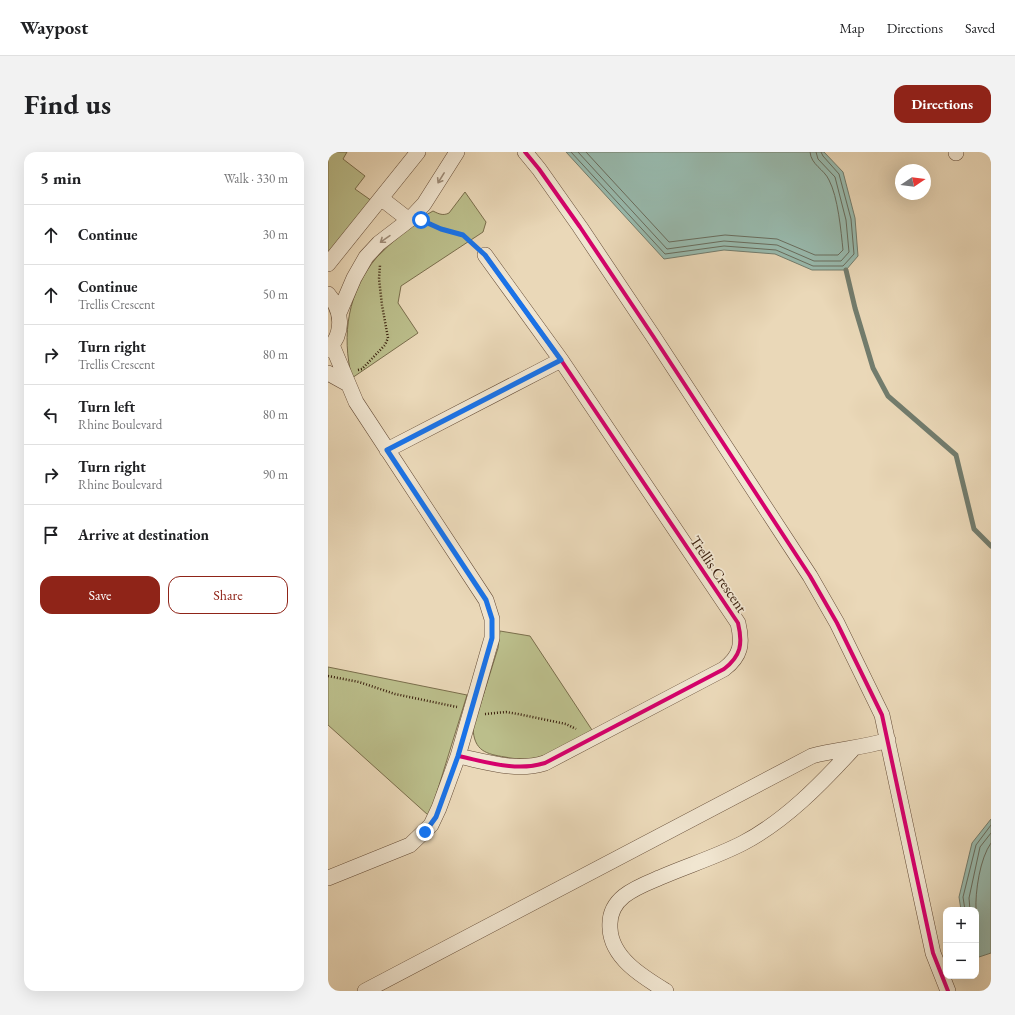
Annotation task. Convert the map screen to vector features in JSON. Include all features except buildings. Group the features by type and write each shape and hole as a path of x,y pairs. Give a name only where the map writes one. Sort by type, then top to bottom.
{"street":[{"path":"328,264 418,152"},
{"path":"339,313 354,278 366,257 379,243 415,220 457,152"},
{"path":"525,152 539,169 580,228 810,576 837,623 882,715 933,953 948,991"},
{"path":"382,198 415,220"},
{"name":"Trellis Crescent","path":"458,756 515,767 526,767 545,763 724,669 732,663 740,650 741,636 738,624 561,360 485,255"},
{"path":"328,294 334,301 339,313 340,324 338,336 330,348 345,380 356,402 486,600 490,610 492,638 458,756 436,817 425,832 410,844 328,878"},
{"path":"387,450 561,360"},
{"path":"328,373 345,380"},
{"path":"365,991 812,756 833,750 853,748 888,740"},
{"path":"666,991 637,972 621,956 613,944 609,920 614,908 624,896 641,885 742,843 776,823 832,771 853,748"}],"path":[{"path":"415,220 463,235 485,255"},
{"path":"345,380 362,369 385,345 388,338 384,321 379,279 381,260"}],"green space":[{"path":"328,152 347,152 343,159 365,176 355,189 372,201 328,255"},
{"path":"465,192 486,222 483,232 401,286 398,303 418,333 352,378 347,346 347,330 353,299 367,270 383,251 424,213 426,215 433,211 441,214 449,213"},
{"path":"500,631 530,636 592,730 551,753 532,759 517,759 498,756 482,750 476,742 473,728 498,648"},
{"path":"328,667 467,695 433,805 428,815 328,725"}],"water":[{"path":"566,152 824,152 843,172 855,218 858,256 846,270 812,270 775,254 724,250 664,259"},
{"path":"991,819 991,953 979,957 979,907 961,907 959,897 972,843"}],"waterway":[{"path":"846,270 855,308 873,368 888,396 956,455 974,529 991,546"}],"cycle path":[{"path":"525,152 539,169 580,227 653,336 810,576 837,623 882,715 933,953 948,991"},
{"path":"458,756 502,765 523,767 545,763 724,669 734,659 740,643 740,630 738,623 561,360 485,255"}],"route":[{"path":"421,220 441,229 463,235 485,255 561,360 387,450 486,600 492,619 492,638 458,756 436,817 425,832"}]}
